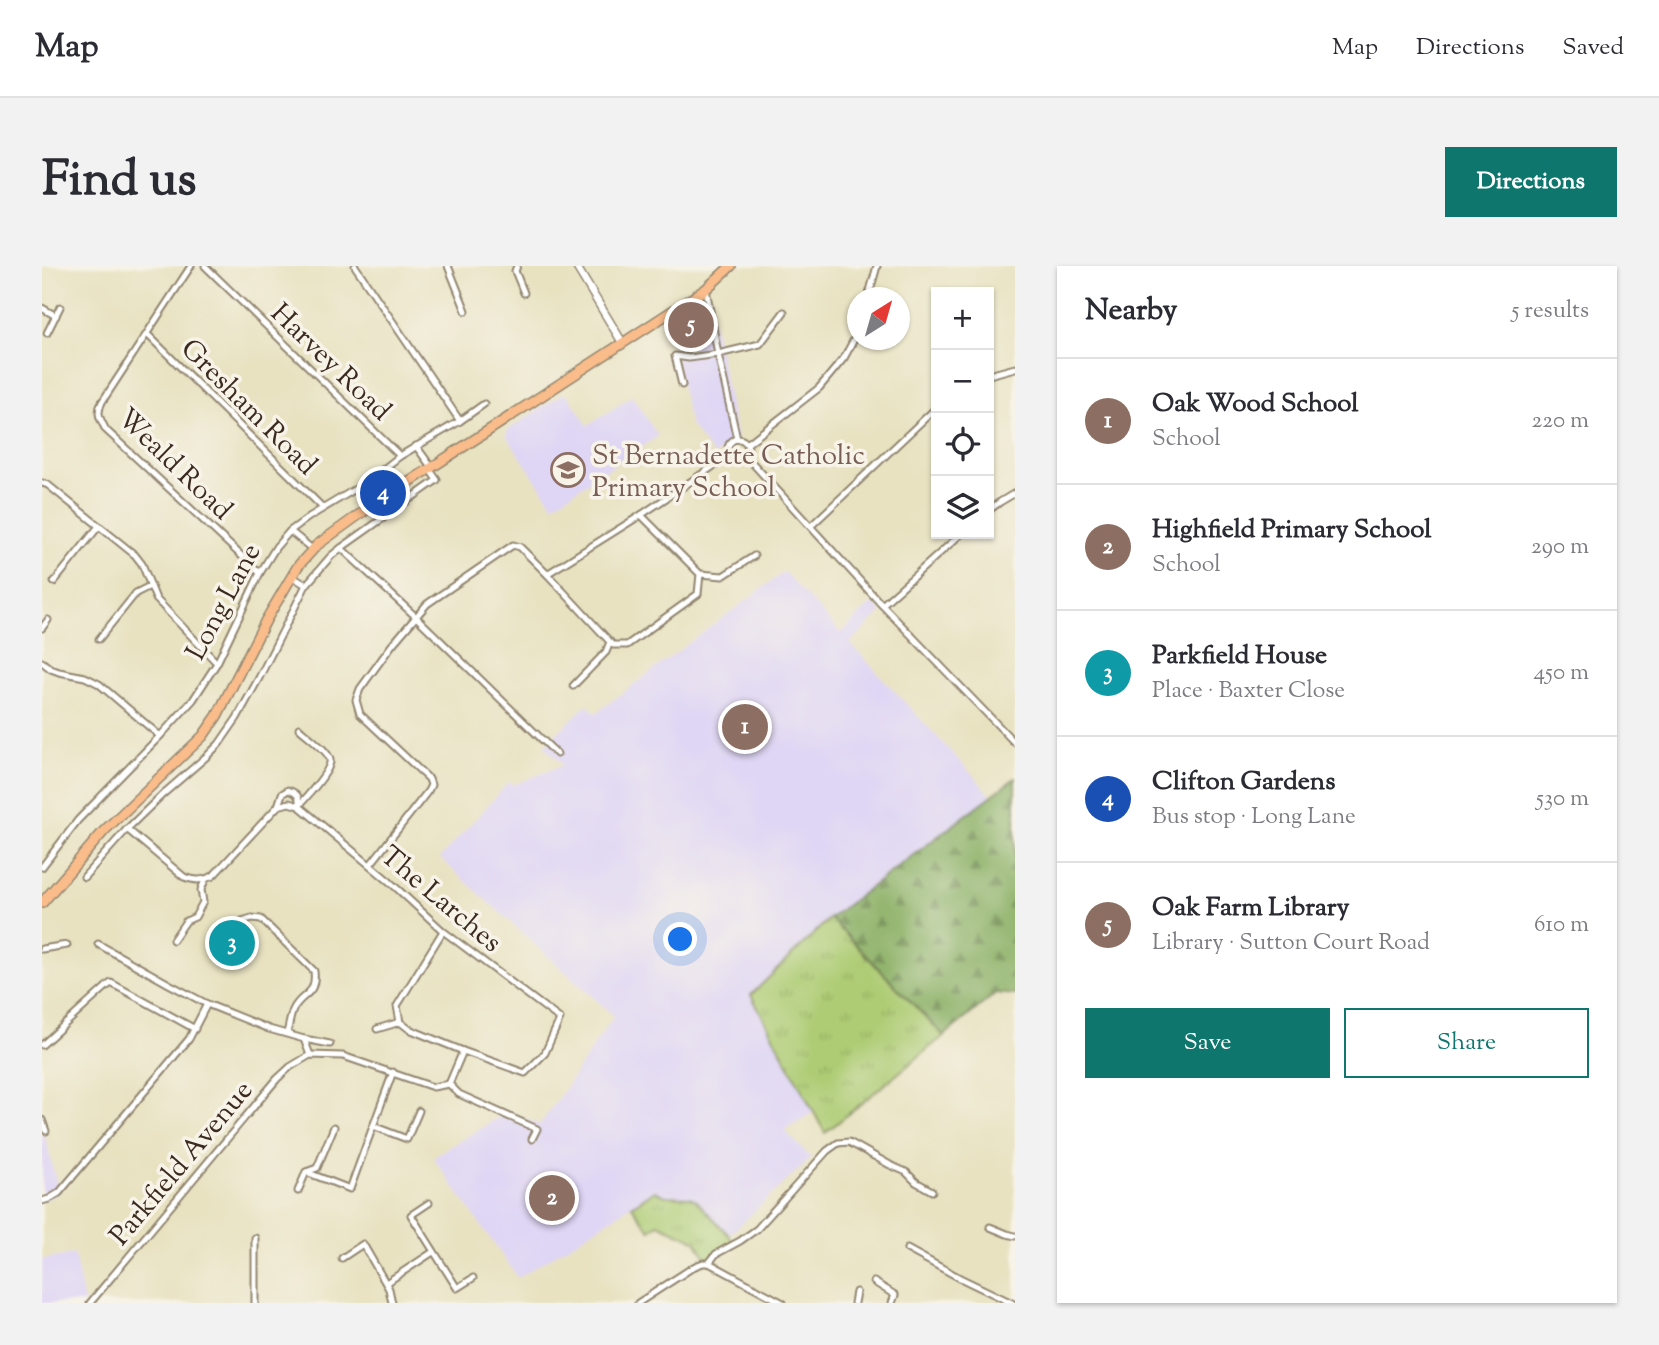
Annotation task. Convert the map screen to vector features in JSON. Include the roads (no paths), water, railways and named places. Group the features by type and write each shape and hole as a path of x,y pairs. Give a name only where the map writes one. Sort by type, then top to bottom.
{"main road":[{"name":"Long Lane","path":"42,903 103,831 203,736 217,716 291,576 312,549 360,514 706,289 731,266"}],"street":[{"path":"147,334 191,266"},
{"name":"Harvey Road","path":"205,266 400,456"},
{"path":"355,266 460,421"},
{"path":"448,266 466,311"},
{"path":"517,266 515,271 524,293"},
{"path":"576,266 622,342"},
{"path":"871,287 877,266"},
{"path":"706,289 737,439"},
{"path":"47,333 60,307"},
{"path":"42,308 56,316"},
{"path":"682,385 675,356 689,358 718,354 760,344 784,312"},
{"name":"Weald Road","path":"147,334 99,408 99,417 106,430 260,573"},
{"name":"Gresham Road","path":"147,334 323,509"},
{"path":"747,444 819,388 848,350"},
{"path":"994,374 1015,368"},
{"name":"Long Lane","path":"42,867 78,820 193,700 217,663 260,573 290,531 367,482 400,456 484,404"},
{"path":"811,526 931,413"},
{"path":"737,439 747,444 746,456 739,460 730,455 729,445 732,441 737,439"},
{"path":"416,446 431,469"},
{"path":"547,574 730,455"},
{"path":"746,456 882,606 1015,743"},
{"name":"Long Lane","path":"83,877 127,829 219,744 248,698 306,585 331,556 437,480 431,469"},
{"path":"42,483 135,555 142,564 156,599 217,663"},
{"path":"994,506 1015,493"},
{"path":"641,515 700,574 723,576 754,556"},
{"path":"54,582 99,526"},
{"path":"290,531 312,549"},
{"path":"520,547 524,538"},
{"path":"882,606 956,539"},
{"path":"370,865 431,785 429,779 360,714 356,700 360,689 427,604 513,545 520,547 547,574 613,645 627,645 698,594 700,574"},
{"path":"341,548 557,754"},
{"name":"Long Lane","path":"291,576 306,585"},
{"path":"99,639 136,593 150,586"},
{"path":"42,628 48,620"},
{"path":"573,686 606,652 610,642"},
{"path":"42,662 59,672 85,677 99,684 160,736"},
{"path":"278,806 289,803 299,806 328,769 330,760 325,751 299,728"},
{"name":"The Larches","path":"205,880 222,867 278,806 282,794 288,790 296,793 299,806 443,931 560,1019 545,1053 525,1073 463,1051"},
{"path":"127,829 184,877 205,880 201,890 203,902 195,917 186,921 173,940"},
{"path":"242,921 261,919 314,971 315,981 311,991 294,1008 287,1033"},
{"path":"443,931 397,1006 400,1022 409,1029 463,1051 449,1084"},
{"path":"42,949 67,945"},
{"path":"100,955 101,946 207,1004 269,1029 330,1044"},
{"path":"42,1045 111,983 195,1029"},
{"path":"42,1201 59,1193 189,1039 207,1004"},
{"path":"377,1029 400,1022"},
{"path":"304,1039 310,1055 343,1056 433,1087 449,1084"},
{"name":"Parkfield Avenue","path":"90,1303 277,1079 310,1055"},
{"path":"306,1172 350,1189 393,1072"},
{"path":"449,1084 459,1094 537,1129 532,1139"},
{"path":"373,1126 407,1139 419,1111"},
{"path":"42,1120 46,1131"},
{"path":"298,1191 306,1172 317,1168 334,1127"},
{"path":"709,1264 716,1254 757,1228 827,1151 841,1142 855,1145 906,1172 916,1182 932,1191"},
{"path":"429,1203 411,1215 457,1288 473,1278"},
{"path":"990,1227 1015,1236"},
{"path":"255,1238 255,1303"},
{"path":"342,1258 363,1244 390,1289 392,1303"},
{"path":"907,1249 1012,1303"},
{"path":"386,1283 433,1252"},
{"path":"638,1303 699,1264 709,1264 783,1303"},
{"path":"874,1282 895,1295 892,1303"},
{"path":"854,1303 856,1292"}],"place":[{"name":"Oak Farm Library","path":"691,325"},
{"name":"St Bernadette Catholic Primary School","path":"568,470"},
{"name":"Clifton Gardens","path":"383,493"},
{"name":"Oak Wood School","path":"745,727"},
{"name":"Parkfield House","path":"232,943"},
{"name":"Highfield Primary School","path":"552,1198"}]}
